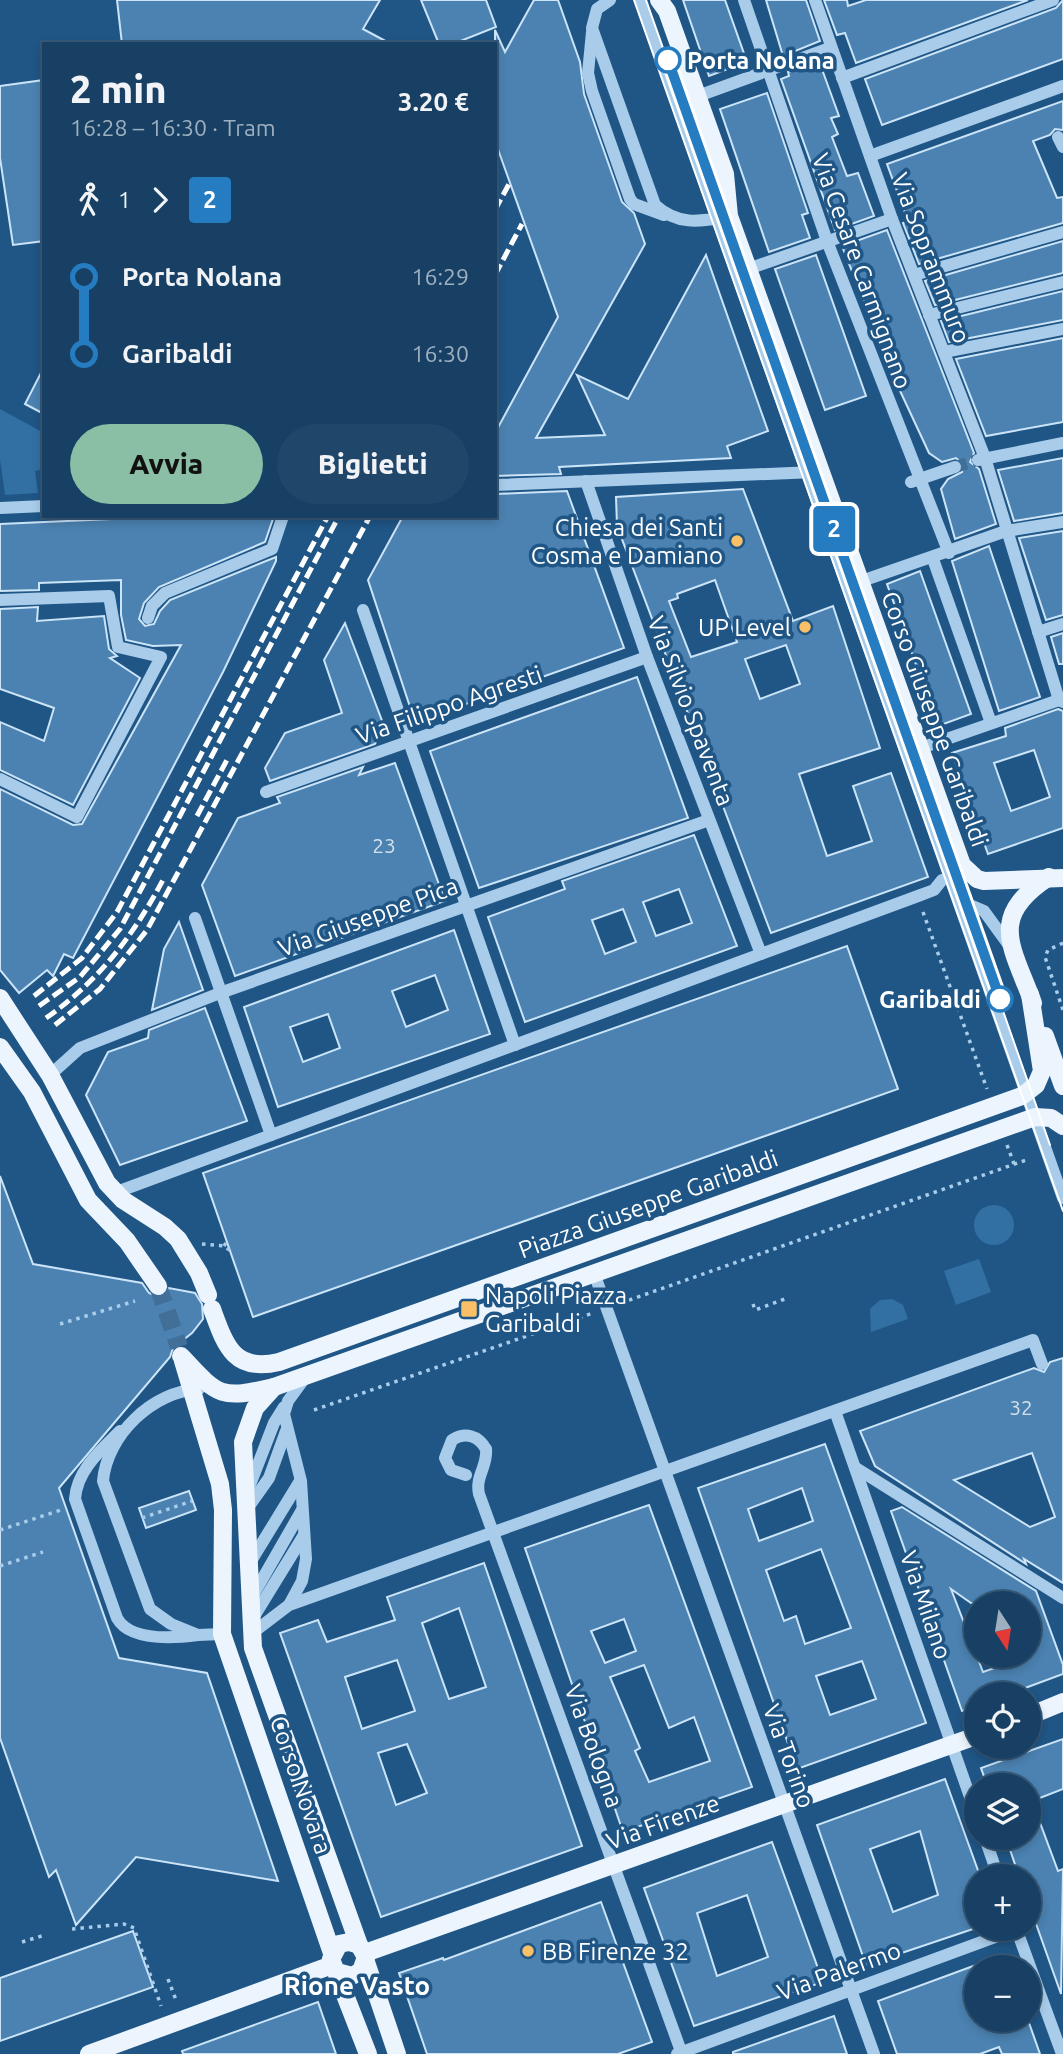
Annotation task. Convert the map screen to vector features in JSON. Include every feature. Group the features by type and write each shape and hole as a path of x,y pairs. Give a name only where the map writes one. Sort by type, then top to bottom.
{"main road":[{"path":"659,0 667,11 725,174 724,217 748,269 814,472"},
{"name":"Corso Giuseppe Garibaldi","path":"814,472 853,584 962,865 966,871 984,881 1058,874"},
{"path":"1058,874 1024,895 1012,911 1011,938 1063,1086"},
{"path":"1027,1094 1037,1085 1042,1070 1030,995"},
{"name":"Piazza Giuseppe Garibaldi","path":"0,998 50,1074 101,1174 114,1193 178,1239 199,1273 223,1339 232,1353 251,1364 271,1364 1027,1094"},
{"path":"0,1047 32,1092 78,1184 98,1212 127,1241 158,1286"},
{"path":"1035,1117 1051,1118 1063,1126"},
{"name":"Piazza Giuseppe Garibaldi","path":"214,1389 232,1395 274,1387 1035,1117"},
{"path":"214,1389 180,1352 220,1484 223,1510 222,1634"},
{"path":"254,1625 243,1443 255,1408 274,1387"},
{"name":"Corso Novara","path":"254,1625 252,1639 256,1660 364,1953 397,2054"},
{"name":"Corso Novara","path":"222,1634 334,1963 368,2054"},
{"path":"1041,1711 1063,1702"},
{"name":"Via Firenze","path":"364,1953 964,1741"},
{"path":"89,2054 109,2051 334,1963 344,1942 364,1953 357,1974 347,1976 334,1963"}],"street":[{"path":"610,0 597,9 592,28 588,73 630,199 634,204 695,223 724,217"},
{"path":"497,485 814,472 724,217 640,0"},
{"name":"Via Cesare Carmignano","path":"744,0 827,241 915,481 949,553"},
{"name":"Via Soprammuro","path":"815,0 892,219 944,352 1061,701"},
{"path":"842,78 1053,0"},
{"path":"592,28 655,205 666,215"},
{"path":"698,96 831,48"},
{"path":"870,156 1063,86"},
{"path":"748,269 892,219"},
{"path":"914,275 1063,232"},
{"path":"929,315 1063,282"},
{"path":"944,352 1063,328"},
{"path":"981,459 1063,443"},
{"path":"915,481 955,467"},
{"name":"Via Silvio Spaventa","path":"586,481 647,657 761,954"},
{"path":"0,508 42,506"},
{"path":"148,618 152,606 165,593 272,549 282,518"},
{"path":"1063,523 1006,531 933,559 853,584 958,900 1063,1198"},
{"path":"933,559 991,723"},
{"path":"0,600 109,596 118,647 160,657 77,817 0,779"},
{"path":"363,610 516,1045"},
{"path":"1038,632 1063,624"},
{"name":"Via Filippo Agresti","path":"266,792 647,657"},
{"path":"918,749 1061,701"},
{"name":"Via Giuseppe Pica","path":"50,1074 80,1048 220,993 709,820"},
{"path":"936,835 962,865"},
{"path":"114,1193 934,890 942,880"},
{"path":"958,900 984,911 995,923 1016,957"},
{"path":"195,918 271,1135"},
{"name":"Via Torino","path":"594,1273 663,1472 874,2054"},
{"path":"254,1625 289,1605 1033,1340 1042,1364"},
{"path":"247,1501 274,1423 308,1375"},
{"path":"214,1389 192,1389 157,1400 137,1414 88,1464 76,1489 75,1499 120,1623 136,1632 161,1636 222,1634"},
{"path":"288,1401 284,1415 300,1481 305,1533 305,1571 289,1605"},
{"name":"Via Milano","path":"835,1411 964,1778"},
{"path":"137,1414 108,1461 103,1481 150,1609 171,1624 198,1635"},
{"path":"247,1501 269,1478 286,1430"},
{"name":"Via Bologna","path":"466,1475 451,1470 445,1458 452,1440 463,1435 477,1438 485,1449 485,1463 477,1486 680,2053"},
{"path":"856,1468 1062,1600"},
{"path":"251,1561 300,1481"},
{"path":"251,1597 303,1508"},
{"path":"254,1625 305,1533"},
{"name":"Via Palermo","path":"680,2053 983,1941"},
{"path":"1021,1941 1059,2033 1062,2054"}],"path":[{"path":"918,896 989,1096"},
{"path":"1063,943 1048,950 1045,957 1063,1010"},
{"path":"1005,1140 1014,1164"},
{"path":"622,1303 1028,1159"},
{"path":"224,1246 228,1240"},
{"path":"196,1243 224,1246 232,1252"},
{"path":"753,1304 755,1310 785,1299"},
{"path":"60,1324 135,1301"},
{"path":"314,1409 588,1314"},
{"path":"142,1518 192,1500"},
{"path":"0,1530 66,1509"},
{"path":"0,1566 43,1552"},
{"path":"72,1930 116,1924 134,1928 161,2006"},
{"path":"22,1942 45,1935"},
{"path":"168,1979 176,2000"}],"shaded area":[{"path":"0,409 42,432 42,469 35,471 38,493 5,495 0,459"},
{"path":"994,1205 1008,1211 1014,1225 1008,1239 994,1245 980,1239 974,1225 980,1211"},
{"path":"979,1259 991,1292 956,1305 944,1271"},
{"path":"892,1299 903,1305 908,1319 871,1332 870,1309 880,1300"}],"building":[{"path":"117,0 380,0 363,29 387,42 122,42"},
{"path":"421,0 486,0 496,27 458,42 438,42"},
{"path":"534,0 558,0 580,62 584,94 622,202 634,213 645,244 536,438 605,435 577,375 628,399 706,255 768,431 727,446 731,458 559,467 561,474 497,476 497,429 558,317 497,147 495,30 505,52"},
{"path":"683,0 725,0 747,62 709,76"},
{"path":"766,0 806,0 820,41 783,56"},
{"path":"824,0 847,0 848,6 866,0 1028,0 856,63 845,33 837,35"},
{"path":"1063,0 1063,59 882,125 865,79 1056,8"},
{"path":"819,61 839,116 831,118 838,134 832,137 847,176 858,173 874,216 835,230 781,79 789,76 788,72"},
{"path":"42,80 42,241 13,245 0,158 0,86"},
{"path":"767,93 808,213 802,215 810,238 769,252 720,109"},
{"path":"1063,101 1063,130 1055,129 1050,135 1033,141 1057,198 1063,197 1063,223 919,264 903,223 908,221 887,164"},
{"path":"887,230 974,453 970,462 979,469 996,524 955,539 941,489 948,479 962,472 963,464 956,458 942,462 929,453 895,380 842,246"},
{"path":"1063,241 1063,273 935,305 925,281"},
{"path":"816,255 866,396 825,410 775,269"},
{"path":"1063,291 1063,320 949,342 941,321"},
{"path":"1063,338 1063,422 986,436 956,359"},
{"path":"42,371 42,413 25,404"},
{"path":"1063,458 1063,513 1014,521 998,470"},
{"path":"743,489 793,621 833,606 880,748 799,774 827,856 872,841 853,786 891,773 928,877 771,933 617,526 616,497","holes":["715,580 737,642 691,657 669,601 678,598 677,594","786,645 800,684 760,699 745,659"]},
{"path":"567,491 624,648 415,722 368,580 402,518 497,518 497,494"},
{"path":"134,518 273,518 265,542 159,587 144,603 139,619 145,626 154,624 160,611 170,600 276,557 223,672 73,958 64,954 53,976 47,970 19,993 0,970 0,789 73,825 82,824 181,645 153,646 126,640 121,615 121,580 39,583 39,590 0,591 0,524"},
{"path":"1063,531 1063,615 1046,620 1019,538"},
{"path":"989,546 1040,697 999,711 952,561"},
{"path":"920,571 971,714 938,726 887,584"},
{"path":"38,607 37,621 104,616 109,649 117,656 110,658 140,678 73,805 0,770 0,722 44,741 54,708 0,689 0,609"},
{"path":"345,623 384,726 375,744 270,781 265,768 285,733 342,713 324,660"},
{"path":"1063,633 1063,664 1059,664 1051,637"},
{"path":"637,677 688,818 479,888 430,751"},
{"path":"1058,709 1063,711 1063,828 988,854 952,753 1006,736 1005,728","holes":["1034,750 1050,797 1011,811 994,763"]},
{"path":"395,763 445,901 235,976 202,885 238,818 280,803 277,797 363,767 359,775"},
{"path":"694,835 737,946 525,1022 488,917 565,889 562,881","holes":["679,889 692,923 656,936 643,902","623,909 636,942 605,954 592,920"]},
{"path":"179,922 203,990 152,1010 164,949"},
{"path":"454,930 490,1034 278,1107 244,1007","holes":["435,975 448,1010 406,1027 392,991","328,1014 340,1048 303,1062 290,1027"]},
{"path":"847,946 898,1089 253,1317 203,1173"},
{"path":"205,1008 247,1121 120,1165 86,1095 108,1052 148,1038 149,1030"},
{"path":"0,1176 33,1264 142,1283 149,1293 158,1297 165,1295 169,1288 195,1293 202,1304 203,1319 192,1333 173,1348 170,1357 59,1488 119,1658 207,1673 278,1881 136,1857 76,1925 56,1870 49,1877 0,1738"},
{"path":"1063,1358 1063,1583 1024,1559 1026,1564 875,1466 860,1431 1034,1368 1044,1372 1050,1362","holes":["1032,1453 1055,1517 1030,1527 954,1480"]},
{"path":"825,1444 926,1723 797,1769 698,1488","holes":["802,1488 813,1521 759,1541 748,1509","821,1549 851,1628 805,1644 796,1616 784,1621 766,1570","862,1661 876,1699 830,1715 816,1676"]},
{"path":"189,1491 196,1510 146,1528 139,1508"},
{"path":"649,1505 752,1787 623,1832 525,1548","holes":["624,1619 636,1651 605,1663 591,1631","644,1665 669,1728 694,1717 710,1761 649,1782 635,1751 640,1748 610,1677"]},
{"path":"902,1507 1036,1591 964,1591 964,1598 951,1589 964,1623 964,1668 981,1668 983,1672 995,1668 1041,1668 1041,1605 1063,1665 1063,1674 1041,1682 964,1682 962,1711 891,1511"},
{"path":"484,1563 582,1846 381,1917 280,1633 318,1620 327,1642 395,1620 387,1597","holes":["459,1608 486,1687 449,1699 422,1623","397,1660 415,1711 362,1729 345,1677","407,1744 427,1793 396,1805 378,1753"]},
{"path":"1063,1739 1063,1789 1041,1798 1041,1773 983,1773 981,1768 1006,1759 1041,1759 1041,1747"},
{"path":"945,1779 964,1832 964,1850 971,1850 976,1864 964,1864 964,1932 866,1965 817,1825","holes":["920,1831 938,1895 893,1912 870,1849"]},
{"path":"1041,1825 1058,1871 1063,1869 1061,1994 1041,1938 1041,1864 1015,1864 1010,1850 1041,1850"},
{"path":"772,1842 823,1982 694,2026 644,1888","holes":["747,1895 768,1957 717,1976 697,1913"]},
{"path":"601,1902 652,2042 618,2054 427,2054 399,1973 443,1958 444,1960"},
{"path":"133,1931 153,1987 0,2041 0,1978"},
{"path":"964,1969 964,2032 1032,2032 1040,2054 1002,2054 999,2047 980,2054 897,2054 878,2001"},
{"path":"318,2002 336,2054 183,2054 182,2051"},
{"path":"834,2016 847,2054 733,2054 733,2052"}],"tunnel":[{"path":"955,467 977,460"},
{"path":"158,1286 179,1347"}],"tram line":[{"path":"634,0 1063,1211"},
{"path":"646,0 772,356"},
{"name":"2","path":"668,60 1000,999"},
{"path":"825,505 923,782"},
{"path":"962,894 1050,1145"}],"railway":[{"path":"497,206 509,184"},
{"path":"497,271 522,224"},
{"path":"34,996 82,958 117,912 327,518"},
{"path":"39,1006 80,977 120,929 338,518"},
{"path":"55,1025 100,989 147,930 369,518"},
{"path":"197,816 228,758"},
{"path":"46,1018 83,989 114,956 164,878"}],"place":[{"name":"Porta Nolana","path":"668,60"},
{"name":"Chiesa dei Santi Cosma e Damiano","path":"737,541"},
{"name":"UP Level","path":"805,627"},
{"name":"Garibaldi","path":"1000,999"},
{"name":"Napoli Piazza Garibaldi","path":"469,1309"},
{"name":"BB Firenze 32","path":"528,1951"}],"district":[{"name":"Rione Vasto","path":"357,1985"}]}
